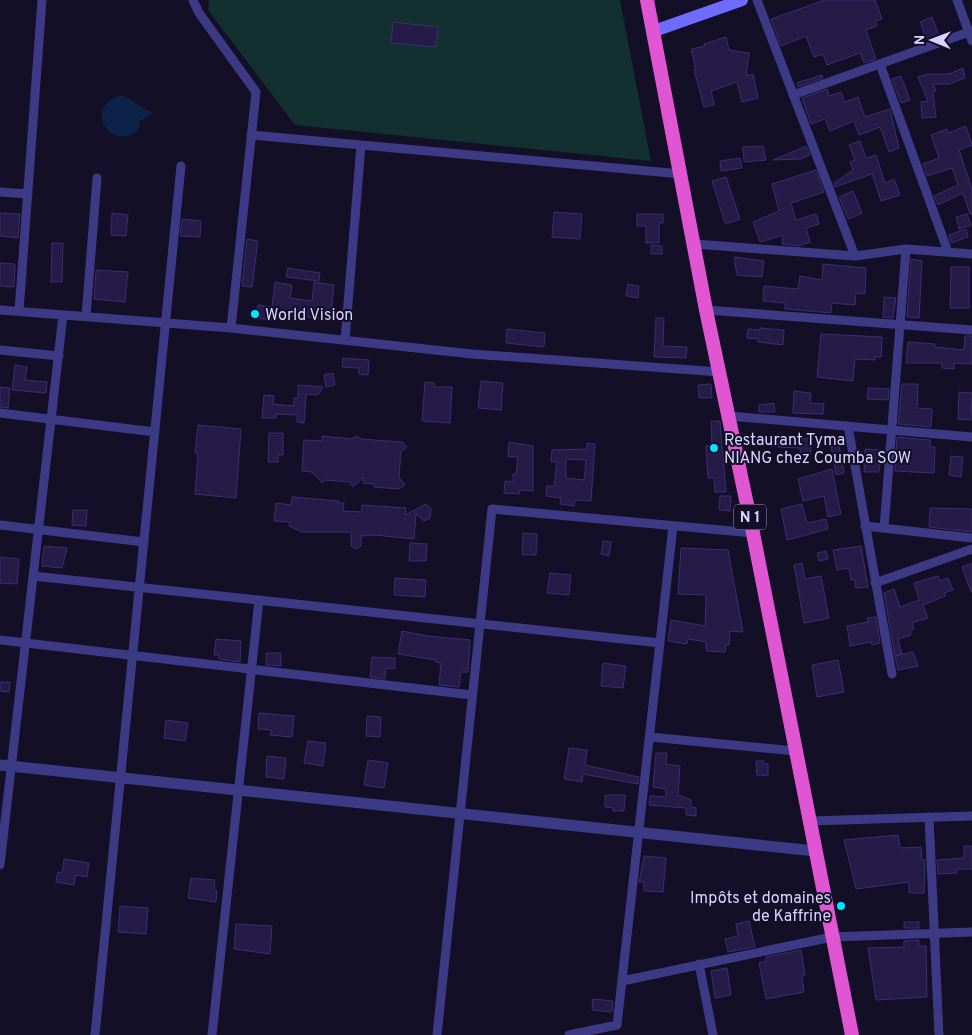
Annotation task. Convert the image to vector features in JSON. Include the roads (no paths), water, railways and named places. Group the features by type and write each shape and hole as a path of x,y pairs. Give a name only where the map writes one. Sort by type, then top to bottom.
{"highway":[{"name":"N 1","path":"647,0 682,174 706,310 753,533 852,1035"}],"main road":[{"path":"654,31 742,0"}],"street":[{"path":"19,311 42,0"},
{"path":"193,0 198,13 256,92 231,328"},
{"path":"757,0 855,256"},
{"path":"794,95 880,64 971,35 957,0"},
{"path":"880,64 948,252"},
{"path":"251,135 682,174"},
{"path":"345,340 361,145"},
{"path":"95,1035 182,166"},
{"path":"86,316 97,178"},
{"path":"0,192 28,194"},
{"path":"695,244 855,256 906,248 972,254"},
{"path":"884,528 906,248"},
{"path":"0,310 231,328 452,352 720,372"},
{"path":"706,310 972,330"},
{"path":"0,864 6,766 26,643 63,315"},
{"path":"0,350 58,356"},
{"path":"0,413 155,432"},
{"path":"729,416 972,437"},
{"path":"848,426 892,674"},
{"path":"437,1035 492,509 753,533"},
{"path":"0,525 144,542"},
{"path":"569,1035 597,1032 617,1025 673,526"},
{"path":"865,526 972,538"},
{"path":"876,583 972,549"},
{"path":"33,576 660,643"},
{"path":"212,1035 259,600"},
{"path":"0,640 472,695"},
{"path":"650,737 795,751"},
{"path":"6,766 816,852"},
{"path":"809,821 972,816"},
{"path":"929,817 939,1035"},
{"path":"622,981 832,937 972,932"},
{"path":"699,964 713,1035"}],"water":[{"path":"123,95 152,113 140,121 138,131 128,136 118,136 111,133 106,127 102,120 102,113 105,105 112,99"}],"place":[{"name":"World Vision","path":"255,314"},
{"name":"Restaurant Tyma NIANG chez Coumba SOW","path":"714,448"},
{"name":"Impôts et domaines de Kaffrine","path":"841,906"}]}
